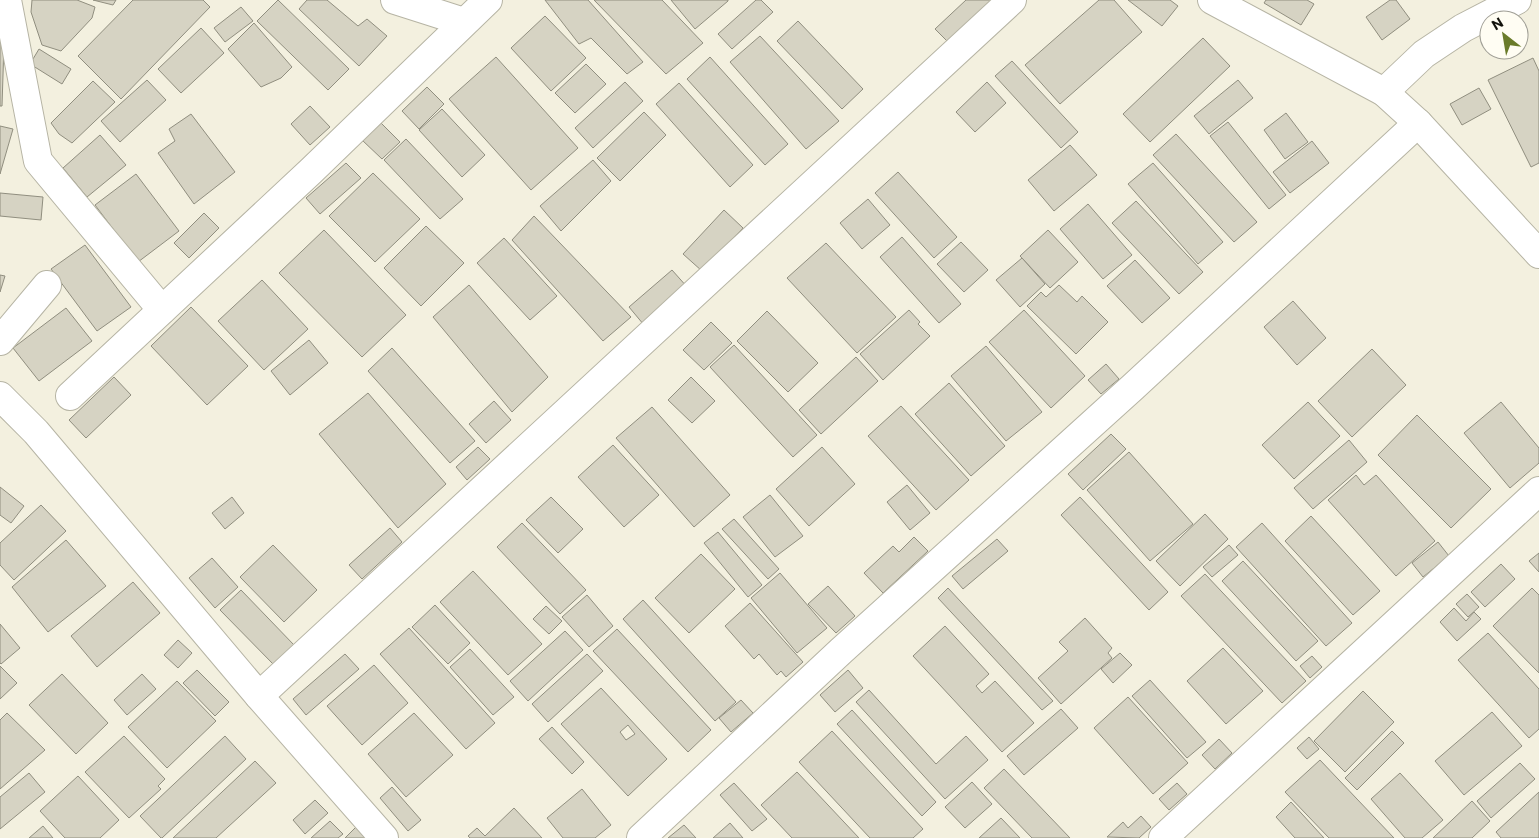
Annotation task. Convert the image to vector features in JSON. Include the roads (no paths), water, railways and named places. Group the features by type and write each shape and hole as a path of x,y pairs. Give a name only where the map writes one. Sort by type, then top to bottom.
{"street":[{"path":"7,0 38,161 162,310"},
{"path":"395,0 464,22"},
{"path":"70,396 311,171 488,0"},
{"path":"259,696 1012,0"},
{"path":"1212,0 1384,92 1418,123 1539,254"},
{"path":"1384,92 1424,54 1463,28 1517,0"},
{"path":"641,838 1418,123"},
{"path":"0,340 47,285"},
{"path":"0,396 36,432 259,696 384,838"},
{"path":"1163,838 1539,491"}]}
